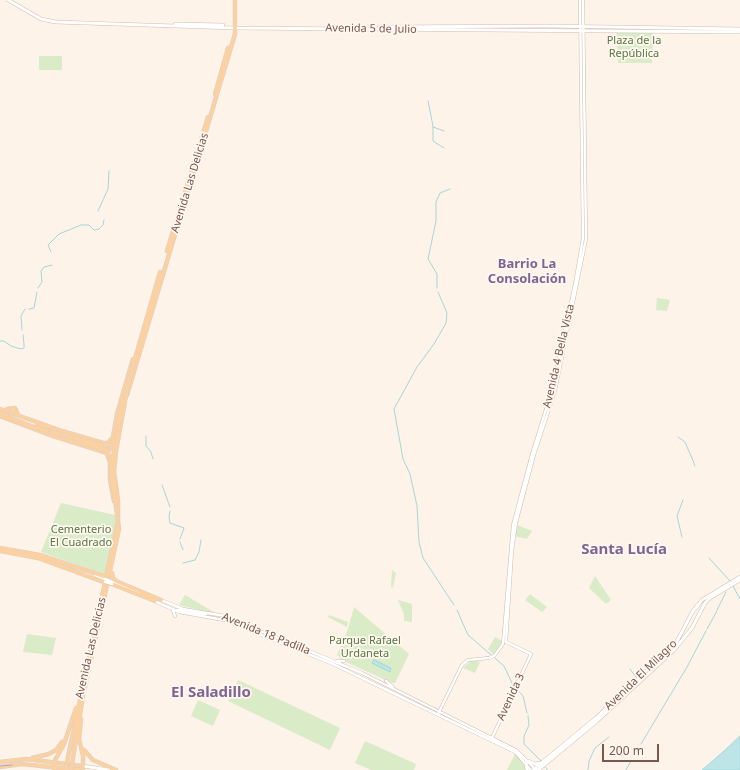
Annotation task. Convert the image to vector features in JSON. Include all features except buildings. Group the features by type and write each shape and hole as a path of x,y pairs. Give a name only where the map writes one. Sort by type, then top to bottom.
{"main road":[{"name":"Avenida 5 de Julio","path":"8,0 41,19 56,22 234,27 740,30"},
{"name":"Avenida 5 de Julio","path":"12,0 41,16 54,20 234,27"},
{"name":"Avenida Las Delicias","path":"135,363 228,58 234,27 234,0"},
{"path":"118,527 118,500 114,478 127,390 234,27"},
{"path":"105,443 111,441 113,437 117,414 136,350 141,340"},
{"path":"118,527 119,515 112,479 112,463 123,401 130,387 135,363"},
{"path":"0,411 11,418 40,429 102,445 111,444 115,440"},
{"path":"0,411 47,434 108,454 110,462 110,480 118,527"},
{"path":"0,411 105,443 110,447 110,450 108,452 104,452"},
{"path":"0,411 59,435 106,450 112,463"},
{"name":"Avenida Las Delicias","path":"66,770 81,696 111,569 118,527"},
{"name":"Avenida Las Delicias","path":"107,583 107,575 118,527"},
{"path":"0,548 37,556 103,576 107,575"},
{"path":"0,551 37,556 155,601"},
{"path":"111,569 112,576 116,581 161,600"},
{"path":"107,583 112,576"},
{"name":"Avenida El Milagro","path":"535,770 542,762 596,718 676,643 696,604 740,577"},
{"name":"Avenida El Milagro","path":"535,770 597,721 674,650 695,622 710,598 740,580"},
{"path":"696,604 702,609"},
{"path":"688,620 695,622"},
{"name":"Avenida Las Delicias","path":"71,770 81,696"},
{"path":"54,769 55,762 64,744 81,696"},
{"path":"81,696 79,739 83,768"},
{"path":"0,762 39,757 56,750 67,734"},
{"path":"81,747 86,754 94,760 116,770"},
{"path":"26,759 55,762 83,768 109,770"},
{"path":"527,770 527,762 535,764 542,762"},
{"path":"0,767 22,764 54,769 79,770"}],"street":[{"name":"Avenida 4 Bella Vista","path":"580,0 582,29"},
{"name":"Avenida 4 Bella Vista","path":"439,713 462,665 468,660 489,658 494,656 500,651 505,642 513,525 532,454 552,390 583,238 583,0"},
{"name":"Avenida 18 Padilla","path":"70,565 171,608 224,620 333,664 516,750 535,770"},
{"name":"Avenida 18 Padilla","path":"76,571 84,572"},
{"name":"Avenida 18 Padilla","path":"136,593 183,608 226,616 334,661 396,690 439,713"},
{"path":"171,608 175,616"},
{"path":"177,610 208,613"},
{"name":"Avenida 3","path":"492,738 531,654 505,642"},
{"path":"296,649 310,651"},
{"path":"334,661 344,661"},
{"path":"386,681 396,690"}],"green space":[{"name":"Plaza de la República","path":"616,32 653,32 652,63 618,63"},
{"path":"39,56 62,56 62,70 39,70"},
{"path":"657,298 670,300 667,311 656,310"},
{"name":"Cementerio El Cuadrado","path":"61,503 115,515 115,529 106,575 41,552"},
{"path":"517,525 532,531 527,539 514,536"},
{"path":"392,570 396,573 393,588 391,587"},
{"path":"595,576 611,600 606,604 589,588"},
{"path":"530,594 547,607 542,612 525,600"},
{"path":"185,595 217,614 179,605"},
{"path":"398,600 412,604 412,622 404,621 404,614"},
{"name":"Parque Rafael Urdaneta","path":"354,607 409,654 395,683 344,661 337,655 348,629"},
{"path":"329,615 348,622 347,627 328,617"},
{"path":"27,634 56,638 52,655 23,652"},
{"path":"495,637 502,641 494,655 488,649"},
{"path":"472,660 480,662 475,673 463,668"},
{"path":"238,680 340,728 330,750 228,701"},
{"path":"198,700 220,710 213,726 191,716"},
{"path":"365,741 416,764 414,770 371,770 355,763"},
{"path":"515,754 525,765 526,770 507,770"}],"water":[{"path":"374,660 391,668 390,672 372,663"},
{"path":"740,736 740,770 702,770 723,752"}],"waterway":[{"path":"428,101 433,126 433,141 444,148"},
{"path":"433,127 444,131"},
{"path":"98,211 108,189 109,171"},
{"path":"437,288 437,274 428,259 436,221 436,202 440,193 450,189"},
{"path":"51,252 48,245 59,234 81,225 89,225 94,230 99,229 103,225 104,220"},
{"path":"38,288 42,282 41,271 44,267 52,265"},
{"path":"29,309 34,308 37,292"},
{"path":"438,292 447,313 446,323 434,344 417,367 394,409 403,459 410,474 417,506 419,542 423,558 454,605"},
{"path":"22,330 21,316 25,309"},
{"path":"0,341 4,341 11,346 21,349 24,348 23,335"},
{"path":"146,436 146,446 151,452 153,459"},
{"path":"678,437 685,442 694,463"},
{"path":"162,485 170,507"},
{"path":"682,537 677,516 683,500"},
{"path":"170,511 170,523 184,528 180,539"},
{"path":"183,563 195,560 199,552 201,540"},
{"path":"180,542 183,550"},
{"path":"709,558 730,581"},
{"path":"733,586 740,599"},
{"path":"717,610 726,592"},
{"path":"457,610 468,635 504,666 513,685 523,696 527,713"},
{"path":"707,629 717,611"},
{"path":"641,744 687,667 706,631"},
{"path":"630,669 636,677"},
{"path":"528,716 529,725 524,736 524,744 541,761"},
{"path":"588,770 589,761 595,748 609,737"},
{"path":"626,770 631,761"},
{"path":"545,767 548,770"}],"tram line":[{"path":"0,766 12,765"}],"district":[{"name":"Barrio La Consolación","path":"527,272"},
{"name":"Santa Lucía","path":"624,550"},
{"name":"El Saladillo","path":"211,693"}]}
